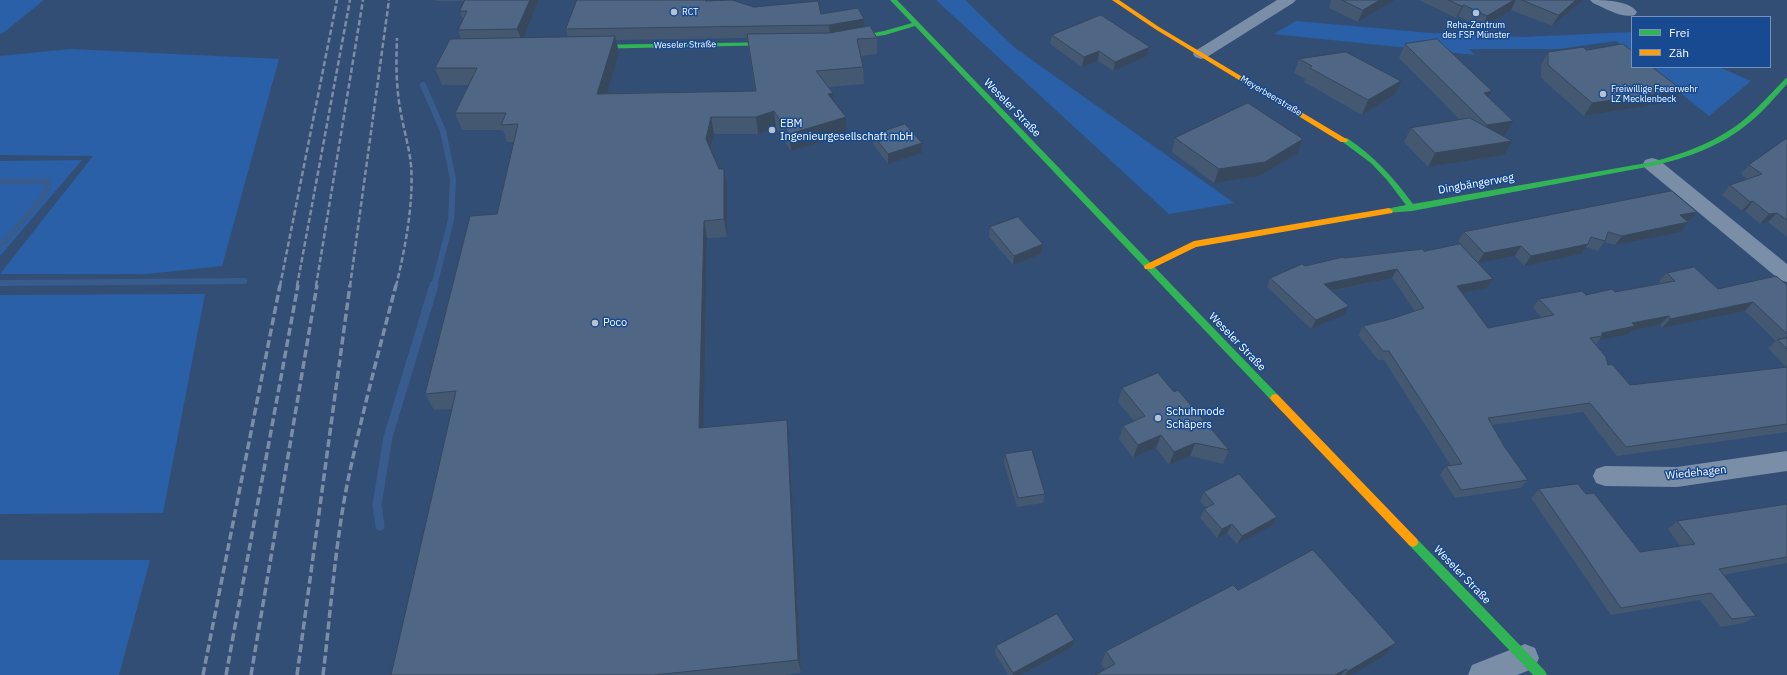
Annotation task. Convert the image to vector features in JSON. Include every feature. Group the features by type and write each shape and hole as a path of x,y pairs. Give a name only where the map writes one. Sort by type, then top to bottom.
{"street":[{"name":"Weseler Straße","path":"893,0 1533,667"},
{"name":"Meyerbeerstraße","path":"1116,0 1157,28 1358,148 1388,176 1412,208"},
{"path":"1201,54 1288,0"},
{"path":"1598,0 1629,12"},
{"path":"838,42 916,24"},
{"name":"Weseler Straße","path":"578,47 785,44"},
{"name":"Dingbängerweg","path":"1148,267 1194,244 1412,208 1652,164 1684,156 1734,132 1757,112 1787,80"},
{"path":"1652,164 1787,275"},
{"name":"Wiedehagen","path":"1605,476 1677,477 1787,461"},
{"path":"1482,675 1533,667"}],"shaded area":[{"path":"0,0 44,0 0,34"},
{"path":"936,0 965,0 1015,48 1234,203 1169,214"},
{"path":"1296,21 1431,33 1523,37 1631,32 1631,53 1616,41 1559,49 1469,49 1475,55 1274,34"},
{"path":"71,49 279,59 222,266 147,274 0,274 93,156 0,155 0,56"},
{"path":"1649,68 1721,68 1751,81 1709,116"},
{"path":"82,160 0,256 0,161"},
{"path":"205,294 163,513 0,514 0,295"},
{"path":"0,560 150,560 119,675 0,675"}],"building":[{"path":"465,0 530,0 517,29 458,30 467,11 460,11"},
{"path":"577,0 732,0 754,7 818,1 821,14 858,8 864,19 829,25 566,29"},
{"path":"1342,0 1380,0 1363,10"},
{"path":"1449,0 1514,0 1487,16 1464,5 1462,6"},
{"path":"1522,0 1576,0 1559,15"},
{"path":"1101,15 1150,47 1115,62 1099,51 1084,57 1052,35"},
{"path":"870,26 877,38 857,39 863,67 816,71 833,93 828,94 846,117 789,134 774,111 756,117 711,117 706,139 719,169 724,169 724,219 704,221 699,428 787,420 798,660 654,675 391,675 456,391 425,394 470,216 497,214 518,124 501,125 506,113 455,113 477,68 435,68 450,39 615,36 597,94 756,91 747,34 829,33"},
{"path":"1437,39 1492,91 1484,93 1513,121 1487,125 1405,44"},
{"path":"1623,44 1631,50 1631,68 1653,68 1682,90 1592,103 1548,65 1548,52 1583,47 1586,50"},
{"path":"1346,52 1401,81 1368,100 1310,68 1312,66 1299,59"},
{"path":"1248,103 1303,139 1265,162 1219,169 1175,138"},
{"path":"1470,118 1512,141 1435,153 1411,128"},
{"path":"905,124 922,143 888,154 873,135"},
{"path":"1787,138 1787,220 1777,213 1769,214 1753,201 1750,202 1730,185 1762,174 1749,165"},
{"path":"1672,191 1697,212 1680,215 1688,222 1622,236 1608,232 1605,241 1591,237 1588,244 1531,256 1521,246 1484,253 1464,232"},
{"path":"1018,217 1043,244 1014,256 990,227"},
{"path":"1460,244 1493,279 1457,286 1488,328 1554,315 1539,299 1582,291 1586,295 1612,289 1615,292 1675,281 1667,273 1694,267 1718,289 1776,276 1787,285 1787,334 1753,302 1670,319 1669,316 1632,323 1635,326 1602,333 1602,336 1590,338 1606,357 1608,365 1612,364 1630,385 1787,367 1787,424 1626,447 1590,403 1488,418 1504,446 1528,480 1461,490 1446,466 1462,464 1389,351 1383,351 1363,326 1391,319 1424,308 1397,269 1324,284 1349,306 1316,320 1270,278 1302,264 1305,266 1343,257 1423,249 1424,251"},
{"path":"1787,338 1787,349 1778,340"},
{"path":"1158,373 1174,392 1178,390 1229,450 1195,443 1174,452 1161,435 1138,445 1123,426 1145,416 1122,388"},
{"path":"1032,450 1045,494 1018,498 1005,454"},
{"path":"1239,474 1277,517 1242,536 1232,524 1222,529 1204,509 1214,504 1204,492"},
{"path":"1578,484 1586,494 1594,493 1640,552 1695,544 1677,521 1787,504 1787,557 1719,569 1756,616 1732,619 1711,593 1621,608 1539,489"},
{"path":"1313,550 1396,643 1348,671 1346,669 1335,675 1095,675 1115,664 1106,651 1233,585 1238,590"},
{"path":"1057,614 1074,640 1013,673 996,646"}],"waterway":[{"path":"423,85 443,131 453,179 451,220 434,286"},
{"path":"0,182 49,181 45,195 0,247"},
{"path":"0,283 244,281"},
{"path":"380,526 377,505 388,437 434,285"}],"railway":[{"path":"280,286 337,0"},
{"path":"297,286 350,0"},
{"path":"316,286 363,0"},
{"path":"350,286 389,0"},
{"path":"396,286 408,226 412,179 410,158 401,115 398,91 396,65 397,38"},
{"path":"203,675 280,285"},
{"path":"226,675 298,285"},
{"path":"251,675 317,285"},
{"path":"297,675 350,285"},
{"path":"323,675 336,553 348,480 396,285"}],"traffic: fast":[{"path":"893,0 1275,398"},
{"path":"845,40 885,33 916,24"},
{"path":"588,47 777,44"},
{"path":"1389,211 1652,164 1684,155 1705,147 1742,126 1787,80"},
{"path":"1344,140 1374,162 1412,208"},
{"path":"1413,542 1541,675"}],"traffic: slow":[{"path":"1115,0 1157,28 1344,140"},
{"path":"1148,267 1194,244 1389,211"},
{"path":"1275,398 1413,542"}],"place":[{"name":"RCT","path":"674,12"},
{"name":"Reha-Zentrum des FSP Münster","path":"1476,13"},
{"name":"Freiwillige Feuerwehr LZ Mecklenbeck","path":"1603,94"},
{"name":"EBM Ingenieurgesellschaft mbH","path":"772,130"},
{"name":"Poco","path":"595,323"},
{"name":"Schuhmode Schäpers","path":"1158,418"}]}
